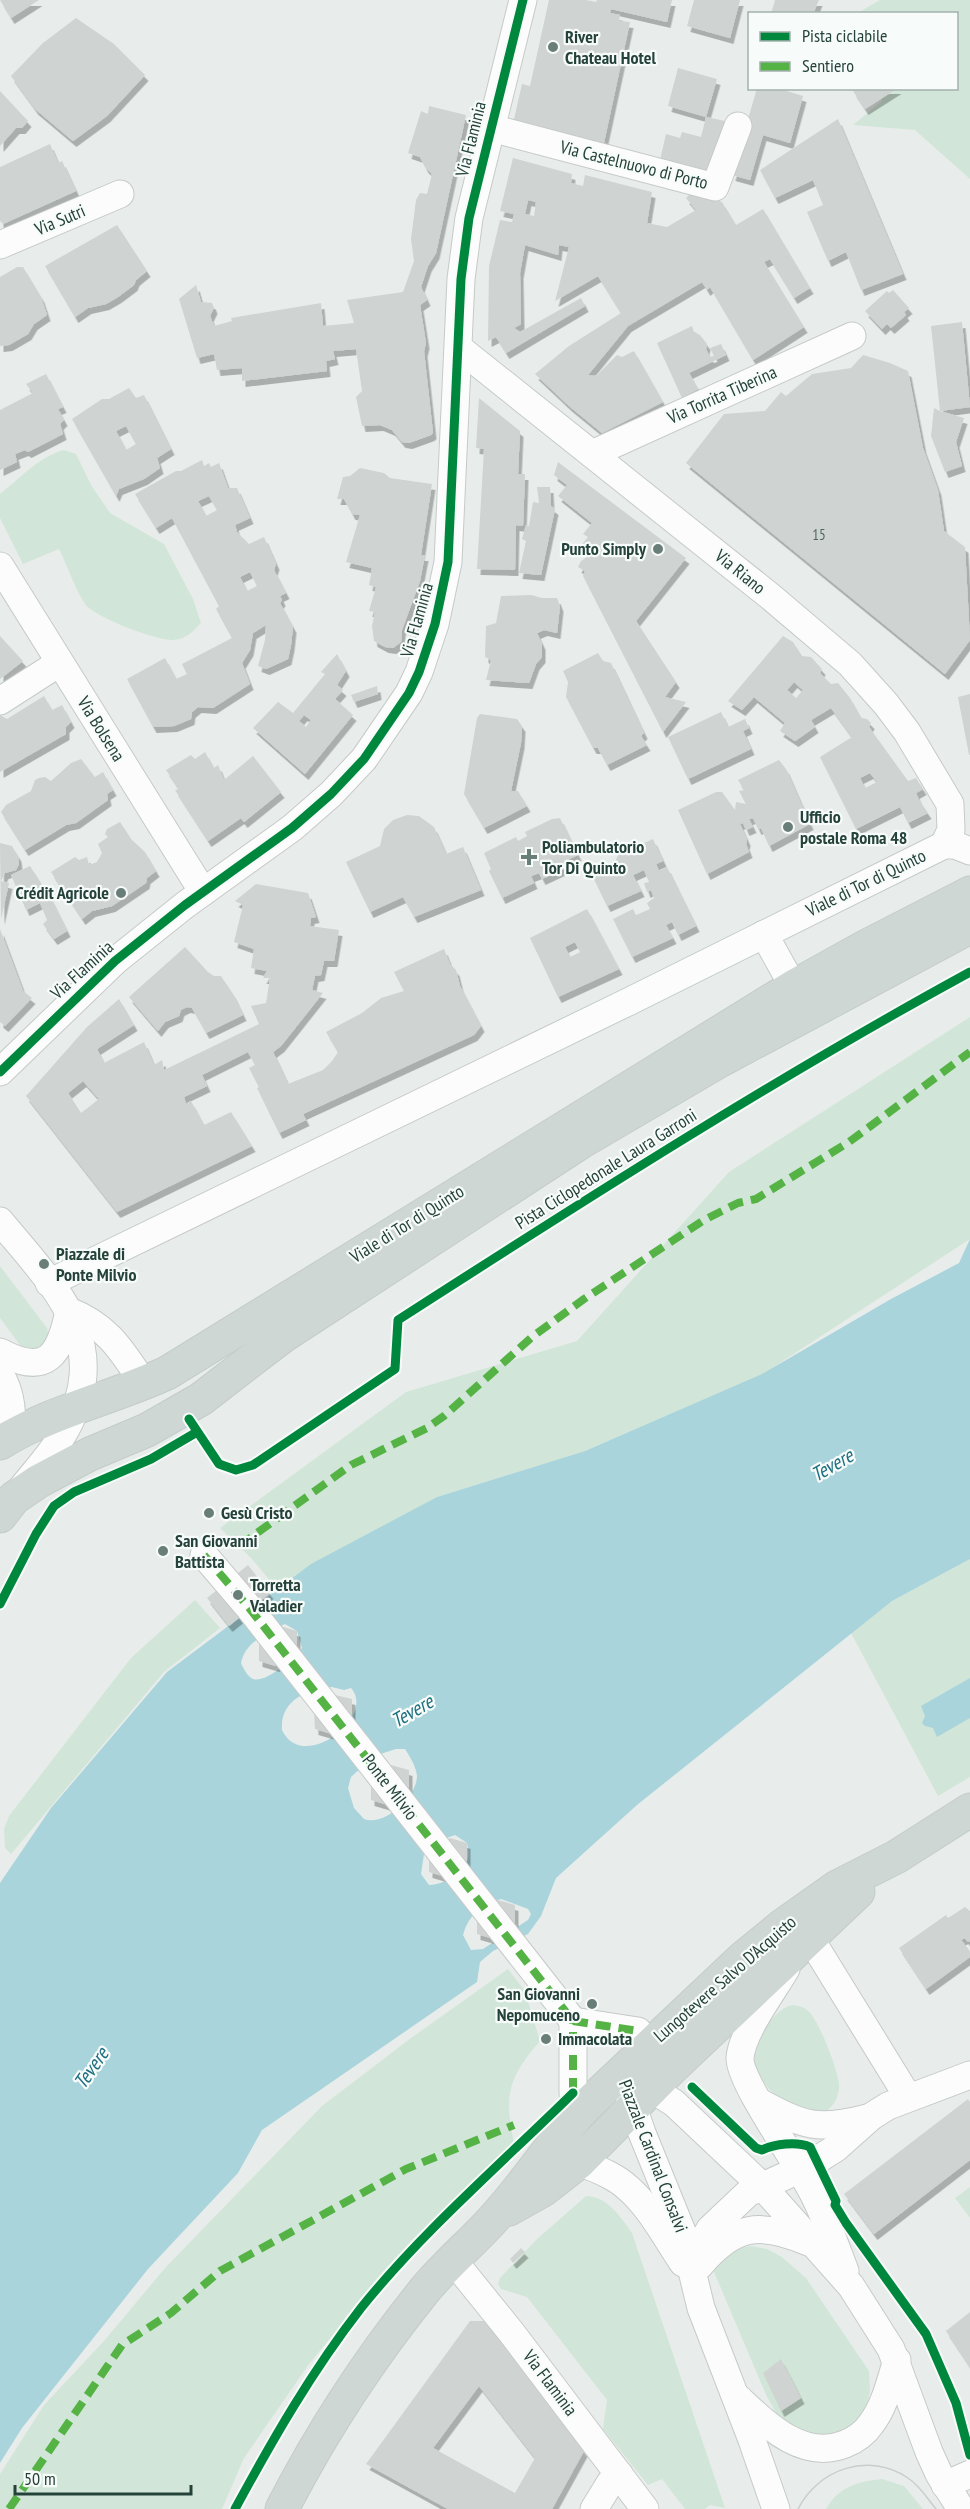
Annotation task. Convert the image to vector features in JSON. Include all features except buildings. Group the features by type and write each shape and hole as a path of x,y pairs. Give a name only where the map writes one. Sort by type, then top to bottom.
{"main road":[{"name":"Viale di Tor di Quinto","path":"7,1507 62,1468 147,1430 201,1399 283,1336 581,1142 713,1065 801,1000 865,946 970,893"},
{"name":"Viale di Tor di Quinto","path":"5,1440 49,1416 144,1384 175,1369 801,1000 854,988 970,927"},
{"name":"Lungotevere Salvo D'Acquisto","path":"496,2215 565,2128 621,2072 743,1958 782,1926 837,1887 896,1857 970,1810"},
{"name":"Lungotevere Salvo D'Acquisto","path":"496,2215 543,2190 579,2162 642,2098 896,1857"},
{"path":"282,2509 309,2459 350,2393 416,2302 452,2259 496,2215"}],"street":[{"name":"Via Flaminia","path":"0,1072 94,980 142,938 292,828 345,781 395,716 419,672 438,613 448,562 465,237 523,0"},
{"name":"Via Castelnuovo di Porto","path":"491,128 716,187 738,126"},
{"name":"Via Sutri","path":"0,245 120,194"},
{"name":"Via Torrita Tiberina","path":"592,454 852,336"},
{"name":"Via Riano","path":"459,348 830,645 869,684 907,732 950,804 951,830 944,845"},
{"name":"Via Bolsena","path":"0,566 204,892"},
{"path":"0,701 59,663"},
{"name":"Viale di Tor di Quinto","path":"49,1283 133,1244 944,845 955,845 970,851"},
{"name":"Viale di Tor di Quinto","path":"854,988 869,963 970,910"},
{"path":"764,934 801,1000"},
{"path":"0,1221 69,1311 85,1359 83,1386 77,1407 65,1432 7,1507"},
{"path":"69,1311 92,1320 108,1334 144,1384"},
{"path":"0,1352 31,1363 50,1357 62,1341 69,1311"},
{"path":"0,1374 9,1393 11,1412 5,1440"},
{"name":"Ponte Milvio","path":"204,1555 250,1609 573,2021"},
{"path":"804,1943 908,2097"},
{"name":"Piazzale Cardinal Consalvi","path":"804,1943 752,2024 743,2045 741,2068 758,2101 800,2170 826,2221 850,2286"},
{"path":"573,2093 573,2021 638,2031"},
{"name":"Piazzale Cardinal Consalvi","path":"621,2072 642,2098 683,2234 701,2308 735,2395 757,2416 800,2445 814,2449 834,2448 850,2442 870,2426 884,2401 897,2360"},
{"name":"Piazzale Cardinal Consalvi","path":"758,2101 789,2118 814,2126 837,2126 872,2116 908,2097 964,2077"},
{"name":"Piazzale Cardinal Consalvi","path":"642,2098 674,2103 762,2186 850,2286 897,2360 929,2452 945,2485 961,2509"},
{"name":"Piazzale Cardinal Consalvi","path":"692,2275 699,2247 710,2229 739,2200 762,2186 800,2170 836,2148 872,2116"},
{"name":"Piazzale Cardinal Consalvi","path":"579,2162 606,2174 627,2187 643,2205 692,2275"},
{"name":"Piazzale Cardinal Consalvi","path":"692,2275 722,2242 753,2228 778,2231 812,2244"},
{"name":"Via Flaminia","path":"452,2259 511,2332 645,2509"},
{"path":"735,2395 776,2509"},
{"path":"594,2509 610,2483 619,2474"},
{"path":"945,2485 970,2474"}],"green space":[{"path":"880,0 970,0 970,179 915,130 853,125 882,101 876,90 958,90 958,12 860,12"},
{"path":"64,450 76,454 91,485 110,513 164,544 193,599 201,623 192,632 174,640 154,637 100,615 85,604 59,549 23,564 0,518 0,494 38,463"},
{"path":"970,1017 970,1239 763,1374 585,1451 437,1497 277,1589 251,1558 220,1528 406,1392 577,1341 729,1172"},
{"path":"0,1266 47,1328 48,1338 37,1349 25,1349 20,1345 0,1318"},
{"path":"970,1559 970,1777 938,1796 851,1633 892,1601"},
{"path":"195,1600 220,1628 164,1672 11,1854 5,1848 4,1829 9,1816 131,1658"},
{"path":"508,1969 525,1991 540,2041 521,2066 511,2088 509,2112 514,2143 384,2273 309,2364 244,2458 222,2509 0,2509 0,2474 44,2405 104,2341 165,2268 322,2106 411,2038"},
{"path":"793,2005 804,2008 812,2015 827,2044 835,2067 839,2084 838,2092 834,2103 825,2112 801,2108 780,2099 765,2084 754,2062 761,2036 766,2028 778,2013"},
{"path":"970,2187 970,2218 955,2198"},
{"path":"586,2196 607,2203 632,2233 725,2508 710,2505 705,2509 685,2509 662,2479 648,2485 603,2429 607,2400 527,2297 501,2289 498,2284 500,2278 536,2240"},
{"path":"751,2246 767,2249 782,2257 806,2278 869,2371 870,2391 867,2406 854,2429 815,2441 778,2416 767,2397 714,2272 723,2257"},
{"path":"882,2479 904,2486 923,2509 826,2509 837,2495 850,2486"}],"water":[{"name":"Tevere","path":"970,1239 970,1559 892,1601 637,1805 556,1878 541,1916 528,1934 493,1951 480,1962 477,1982 262,2130 238,2173 148,2269 22,2428 0,2463 0,1883 51,1808 167,1672 311,1564 437,1497 585,1451 762,1374 891,1299 959,1263","holes":["285,1624 297,1631 302,1648 272,1674 265,1678 253,1679 241,1663 247,1649 264,1635","332,1687 344,1690 351,1688 356,1700 354,1713 346,1726 319,1744 305,1746 292,1742 282,1730 283,1720 285,1711 296,1698","396,1749 405,1749 417,1776 416,1784 406,1801 390,1814 381,1819 372,1820 364,1819 354,1808 348,1788 351,1777 374,1756","455,1835 467,1843 468,1858 463,1869 447,1880 435,1884 429,1885 421,1874 424,1854 441,1840","501,1899 528,1909 531,1914 528,1920 483,1949 471,1950 463,1935 465,1928 476,1912 487,1904"]},
{"path":"970,1678 970,1718 937,1737 933,1728 922,1723 925,1716 921,1706"}],"tram line":[{"path":"798,2509 807,2495 832,2474 846,2468 862,2466 877,2466 893,2470 908,2478 920,2488 936,2509"}],"marked path":[{"path":"239,1546 351,1465 427,1428 444,1416 532,1337 584,1299 704,1220 738,1203 756,1199 849,1142 970,1052"},
{"path":"204,1555 250,1609 573,2021"},
{"path":"573,2021 638,2031"},
{"path":"573,2021 573,2093"},
{"path":"9,2509 122,2345 171,2313 220,2271 406,2169 514,2125"}],"cycle path":[{"path":"0,1072 115,961 185,905 292,828 331,794 364,759 409,693 419,672 435,624 448,562 461,279 469,218 523,0"},
{"name":"Pista Ciclopedonale Laura Garroni","path":"189,1419 219,1464 236,1470 253,1465 395,1369 398,1320 752,1097 970,972"},
{"path":"0,1604 36,1534 54,1506 74,1492 151,1459 197,1432"},
{"path":"692,2087 756,2148 762,2150 792,2144 810,2147 836,2201 835,2205 846,2223 926,2334 956,2403 970,2455"},
{"path":"235,2509 294,2406 326,2356 361,2308 436,2225 573,2093"}],"place":[{"name":"River Chateau Hotel","path":"553,47"},
{"name":"Punto Simply","path":"658,549"},
{"name":"Ufficio postale Roma 48","path":"788,827"},
{"name":"Poliambulatorio Tor Di Quinto","path":"529,857"},
{"name":"Crédit Agricole","path":"121,893"},
{"name":"Piazzale di Ponte Milvio","path":"44,1264"},
{"name":"Gesù Cristo","path":"209,1513"},
{"name":"San Giovanni Battista","path":"163,1551"},
{"name":"Torretta Valadier","path":"238,1595"},
{"name":"San Giovanni Nepomuceno","path":"592,2004"},
{"name":"Immacolata","path":"546,2039"}]}
